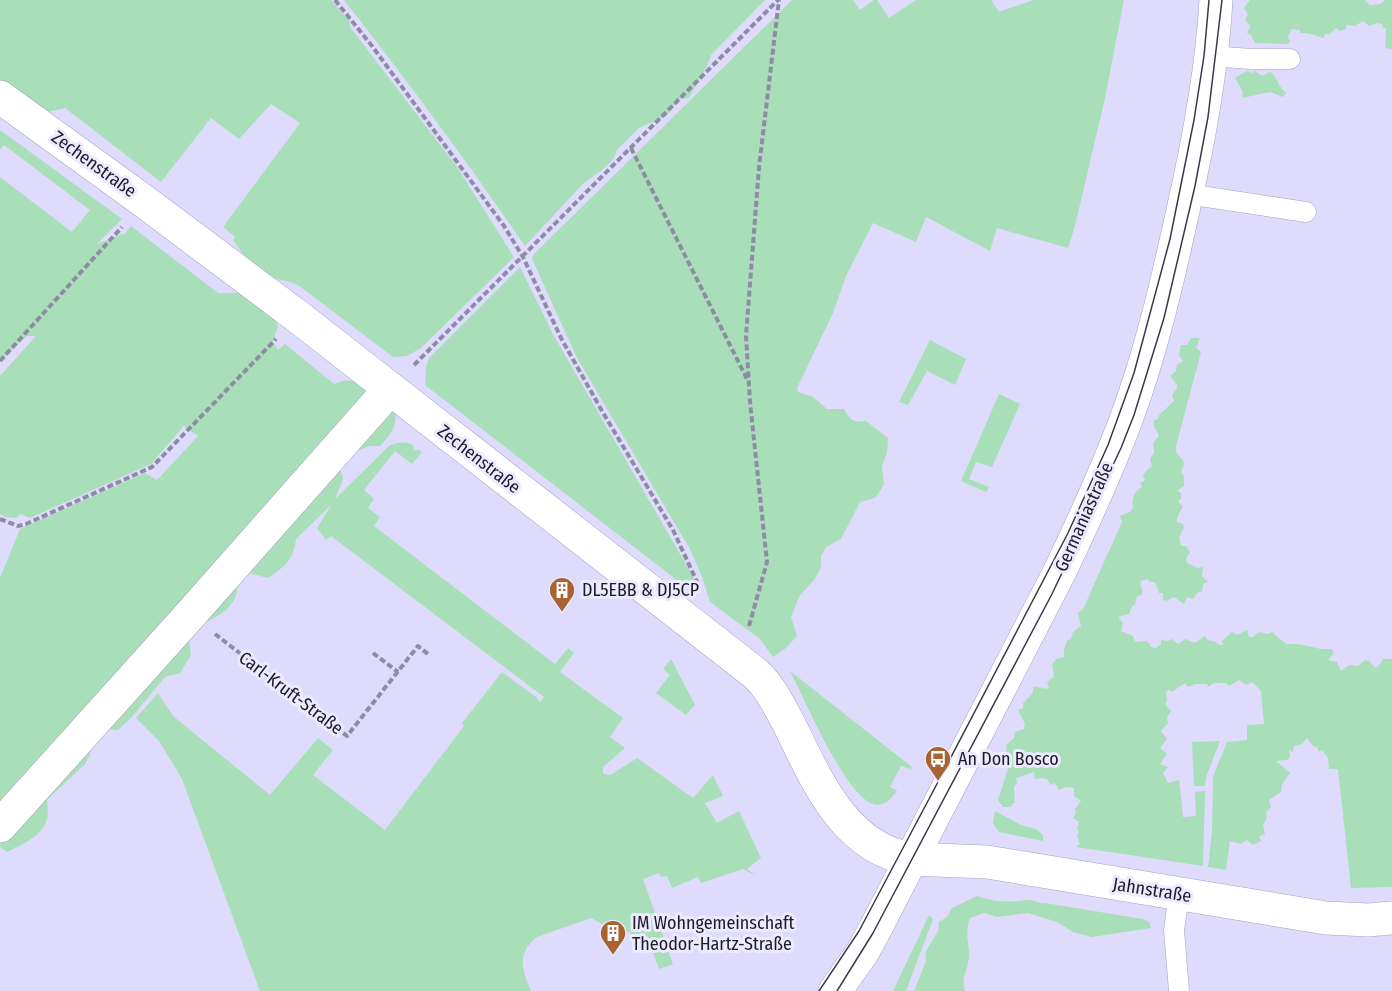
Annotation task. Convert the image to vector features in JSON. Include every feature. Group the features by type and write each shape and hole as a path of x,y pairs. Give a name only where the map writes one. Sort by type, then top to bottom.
{"street":[{"name":"Germaniastraße","path":"835,991 862,953 1063,565 1086,517 1128,414 1154,328 1187,194 1210,56 1216,0"},
{"name":"Zechenstraße","path":"0,97 297,316 763,680 826,795 852,829 862,838 882,850 919,844"},
{"path":"0,826 390,389"},
{"name":"Jahnstraße","path":"919,844 987,862 1326,918 1368,920 1392,918"}],"lane":[{"path":"1210,56 1290,59"},
{"path":"1187,194 1306,212"},
{"path":"1179,894 1174,930 1179,991"}],"path":[{"path":"335,0 471,178 522,257 561,338 673,530 690,564 701,591 697,629"},
{"path":"390,389 779,0"},
{"path":"740,662 767,562 746,336 757,190 779,0"},
{"path":"631,148 749,383"},
{"path":"0,361 145,202"},
{"path":"0,519 18,526 26,524 152,467 297,316"},
{"name":"Carl-Kruft-Straße","path":"190,615 347,736 418,646 428,654"},
{"path":"373,652 398,672"}],"green space":[{"path":"0,0 331,0 350,22 350,27 457,167 514,257 421,348 407,356 393,357 298,285 264,275 249,262 233,240 235,237 223,227 300,123 271,104 239,139 211,118 161,182 65,108 40,112 10,85 0,80"},
{"path":"344,0 765,0 711,55 689,98 680,99 666,116 639,128 617,150 612,161 581,186 525,246 391,60"},
{"path":"792,0 853,0 860,10 877,0 889,18 916,0 991,0 999,12 1033,0 1124,0 1105,98 1068,248 997,228 990,251 926,217 916,242 873,223 846,276 833,313 797,388 798,392 813,397 827,409 844,409 852,420 866,421 888,438 887,453 882,466 884,485 875,498 860,502 841,539 826,547 821,556 821,567 815,579 800,595 791,617 797,636 773,657 760,639 710,602 691,551 577,358 532,259 533,255"},
{"path":"1250,0 1365,0 1370,5 1392,0 1392,49 1385,48 1386,28 1383,28 1382,24 1369,26 1363,21 1355,26 1346,25 1346,29 1340,31 1336,28 1328,35 1325,33 1324,38 1292,29 1288,37 1290,42 1287,44 1255,43 1251,35 1247,33 1250,26 1245,20 1248,14 1244,8"},
{"path":"1247,71 1252,73 1255,71 1262,76 1270,72 1286,93 1283,97 1270,92 1242,98 1243,92 1235,78"},
{"path":"0,130 122,219 97,244 124,235 131,226 218,293 238,293 273,318 278,325 273,342 278,350 285,344 334,384 343,381 359,382 395,408 396,419 393,428 380,446 370,446 338,458 343,479 335,499 389,446 398,443 411,444 416,451 418,449 422,452 412,464 395,451 364,490 374,499 368,508 380,517 374,526 555,664 568,648 574,653 560,672 623,718 610,737 625,748 603,767 603,773 612,774 637,758 693,798 713,775 723,796 705,803 717,823 739,811 761,858 747,869 756,876 743,869 701,883 698,877 672,888 667,876 661,877 659,873 643,879 673,964 659,969 647,936 633,940 630,931 627,932 624,925 611,929 591,918 537,937 530,943 524,956 523,969 531,991 260,991 182,779 159,741 136,718 158,693 173,716 270,795 318,738 333,750 313,775 385,830 502,672 540,702 544,697 331,536 326,540 317,528 332,504 296,539 291,557 279,570 268,578 245,572 237,579 235,598 230,606 215,618 188,629 191,655 180,673 165,677 118,730 104,729 85,736 90,755 84,765 47,800 48,817 41,830 31,839 7,852 0,847 0,578 20,529 145,473 157,480 198,436 184,426 151,464 30,518 20,514 16,518 0,514 0,376 36,336 27,336 0,361 0,177 72,232 90,210 4,145 0,150"},
{"path":"520,267 554,336 694,578 696,595 425,385 429,358"},
{"path":"1191,338 1200,338 1196,348 1201,352 1176,446 1176,452 1184,465 1181,472 1184,476 1184,486 1177,491 1181,493 1178,502 1183,506 1177,522 1183,524 1184,528 1179,537 1181,546 1186,546 1190,552 1186,558 1187,563 1198,568 1203,567 1202,576 1208,582 1203,584 1202,592 1198,592 1193,599 1187,597 1184,604 1174,597 1163,600 1163,593 1159,593 1155,582 1147,579 1141,581 1142,595 1137,596 1135,605 1132,606 1129,614 1118,617 1123,623 1121,631 1133,636 1135,642 1147,641 1151,647 1156,648 1161,644 1161,640 1172,639 1178,644 1185,639 1195,643 1205,636 1208,640 1223,645 1222,641 1232,632 1237,635 1247,630 1249,637 1253,637 1259,632 1267,634 1272,632 1286,644 1332,649 1334,653 1328,660 1337,662 1341,671 1349,665 1358,666 1365,660 1375,668 1383,659 1392,659 1392,887 1351,888 1338,769 1329,769 1328,758 1322,750 1319,752 1307,738 1302,744 1294,746 1293,752 1289,750 1290,757 1287,760 1276,761 1290,773 1282,784 1281,792 1269,800 1271,807 1266,812 1267,818 1263,825 1265,834 1259,837 1261,841 1253,845 1247,840 1241,844 1230,841 1226,870 1208,867 1212,832 1213,777 1227,742 1247,740 1247,725 1264,724 1261,691 1252,682 1246,685 1239,680 1229,686 1226,683 1214,683 1208,687 1207,684 1196,684 1188,687 1185,683 1172,692 1169,690 1166,692 1165,704 1171,711 1167,717 1168,723 1161,731 1167,739 1160,748 1167,754 1160,764 1168,767 1163,773 1168,783 1179,780 1183,817 1196,816 1195,792 1205,791 1203,866 1076,847 1080,844 1077,836 1079,822 1073,818 1076,813 1075,809 1081,801 1074,796 1074,788 1066,787 1059,790 1055,783 1050,785 1048,780 1043,778 1035,779 1034,772 1016,778 1015,802 1010,807 1003,807 998,800 1009,766 1006,761 1010,761 1006,745 1014,738 1015,732 1024,729 1025,724 1018,710 1023,708 1023,703 1032,694 1034,686 1046,689 1049,687 1047,682 1054,677 1052,664 1056,659 1064,657 1067,641 1081,626 1078,613 1083,609 1122,522 1120,516 1130,512 1133,508 1134,496 1142,487 1140,483 1145,480 1143,476 1152,466 1150,459 1154,453 1153,443 1159,436 1154,420 1158,419 1159,415 1174,401 1172,395 1177,385 1170,376 1176,371 1177,365 1183,361 1179,356 1181,345 1187,345"},
{"path":"930,340 966,359 955,385 927,371 908,405 899,402"},
{"path":"999,394 1020,404 992,467 976,462 969,479 989,487 986,492 961,481"},
{"path":"671,659 695,705 686,715 656,693 670,675 663,669"},
{"path":"790,671 912,767 911,769 901,766 890,787 897,790 892,798 876,805 867,801 856,791 824,741"},
{"path":"1220,741 1206,777 1205,786 1194,786 1192,742"},
{"path":"995,811 1021,825 1036,829 1043,835 1043,841 999,832 993,823"},
{"path":"977,896 1001,901 1031,900 1143,919 1149,922 1151,928 1092,937 1073,932 1057,922 1028,913 997,917 984,913 970,918 968,925 969,957 964,979 965,991 914,991 926,961 926,951 938,931 939,922 947,917 952,908"},
{"path":"929,915 933,919 906,991 893,991"}],"tram line":[{"path":"819,991 859,931 938,782 1068,533 1108,445 1134,373 1170,239 1194,120 1204,56 1209,0"},
{"path":"837,991 873,933 1052,594 1121,448 1134,415 1164,318 1195,186 1208,117 1222,0"}],"place":[{"name":"DL5EBB & DJ5CP","path":"562,613"},
{"name":"An Don Bosco","path":"938,782"},
{"name":"IM Wohngemeinschaft Theodor-Hartz-Straße","path":"613,956"}]}
